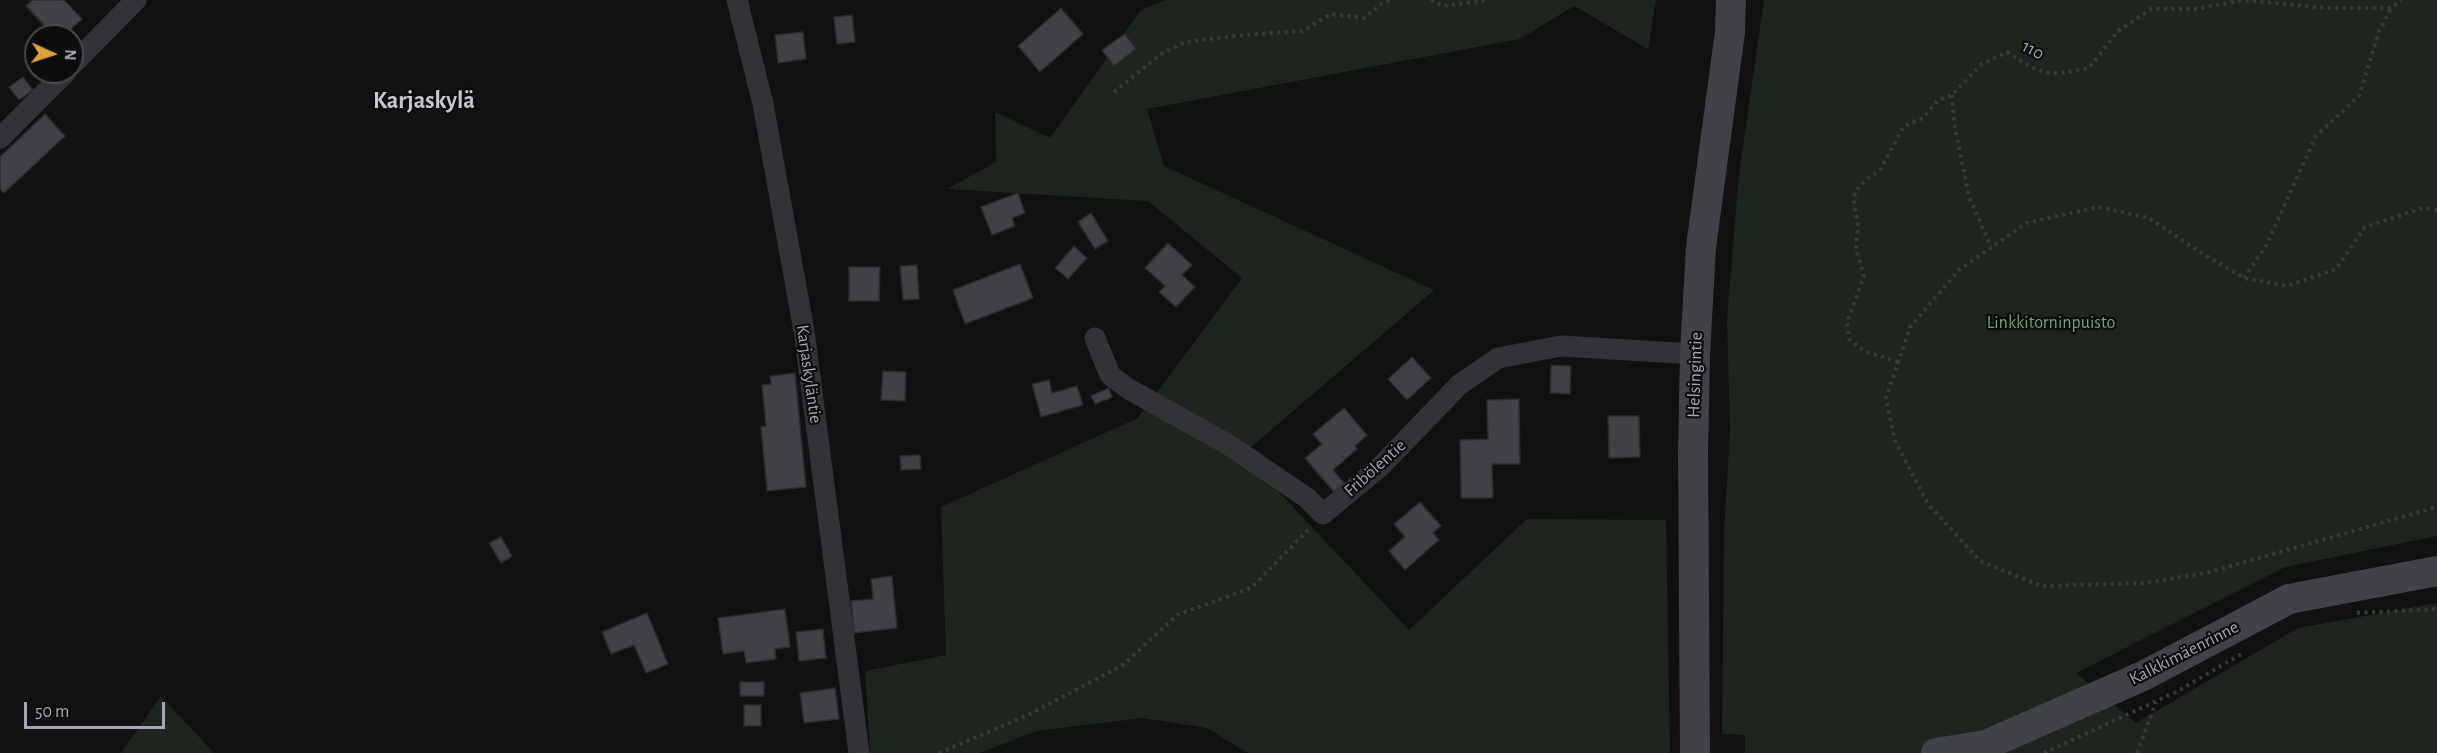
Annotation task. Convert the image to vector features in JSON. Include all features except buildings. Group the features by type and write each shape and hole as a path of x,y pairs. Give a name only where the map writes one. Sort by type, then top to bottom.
{"main road":[{"name":"Helsingintie","path":"1695,753 1693,463 1695,354 1701,247 1730,32 1731,0"},
{"name":"Kalkkimäenrinne","path":"1936,753 1986,745 2133,681 2289,598 2437,571"}],"street":[{"path":"84,53 136,0"},
{"name":"Karjaskyläntie","path":"736,0 763,104 804,331 859,753"},
{"path":"0,138 54,84"},
{"path":"1095,338 1110,375 1126,388 1229,446 1307,498 1323,514"},
{"name":"Fribölentie","path":"1323,514 1381,466 1459,385 1498,358 1561,346 1695,354"}],"path":[{"path":"1114,92 1161,54 1185,42 1302,31 1331,14 1365,18 1391,0"},
{"path":"1431,0 1443,6 1487,0"},
{"name":"110","path":"1898,362 1864,351 1849,339 1846,322 1864,276 1856,249 1858,225 1854,204 1855,192 1865,180 1880,170 1904,126 1923,118 1938,100 1952,95 1982,64 2007,52 2033,69 2057,75 2089,69 2118,31 2151,9 2196,9 2243,0 2327,8 2391,8"},
{"path":"2244,278 2266,246 2316,136 2358,96 2379,32 2391,8 2401,0"},
{"path":"1952,95 1954,122 1969,197 1991,248"},
{"path":"2437,210 2423,208 2366,227 2336,269 2287,286 2244,278 2149,218 2098,207 2026,223 1959,270 1910,327 1886,398 1895,441 1928,504 1980,561 2041,586 2145,583 2210,572 2437,507"},
{"path":"939,753 1028,715 1123,665 1177,615 1251,588 1323,514"},
{"path":"2354,613 2437,609"},
{"path":"2044,753 2156,702 2247,651"},
{"path":"2137,753 2156,702"}],"green space":[{"path":"1165,0 1656,0 1648,49 1574,6 1520,39 1147,109 1164,166 1434,290 1243,454 1409,630 1527,519 1666,520 1670,753 1248,753 1207,728 1143,718 1037,731 980,753 870,753 865,671 946,655 941,507 1138,418 1242,278 1148,201 947,189 996,162 995,112 1050,138 1141,10"},
{"name":"Linkkitorninpuisto","path":"1764,0 2437,0 2437,536 2285,567 2076,673 2136,723 2298,628 2437,603 2437,753 1745,753 1745,735 1722,734 1724,533 1730,430 1727,319 1739,174"},
{"path":"161,696 214,753 121,753"}],"district":[{"name":"Karjaskylä","path":"424,101"}]}
